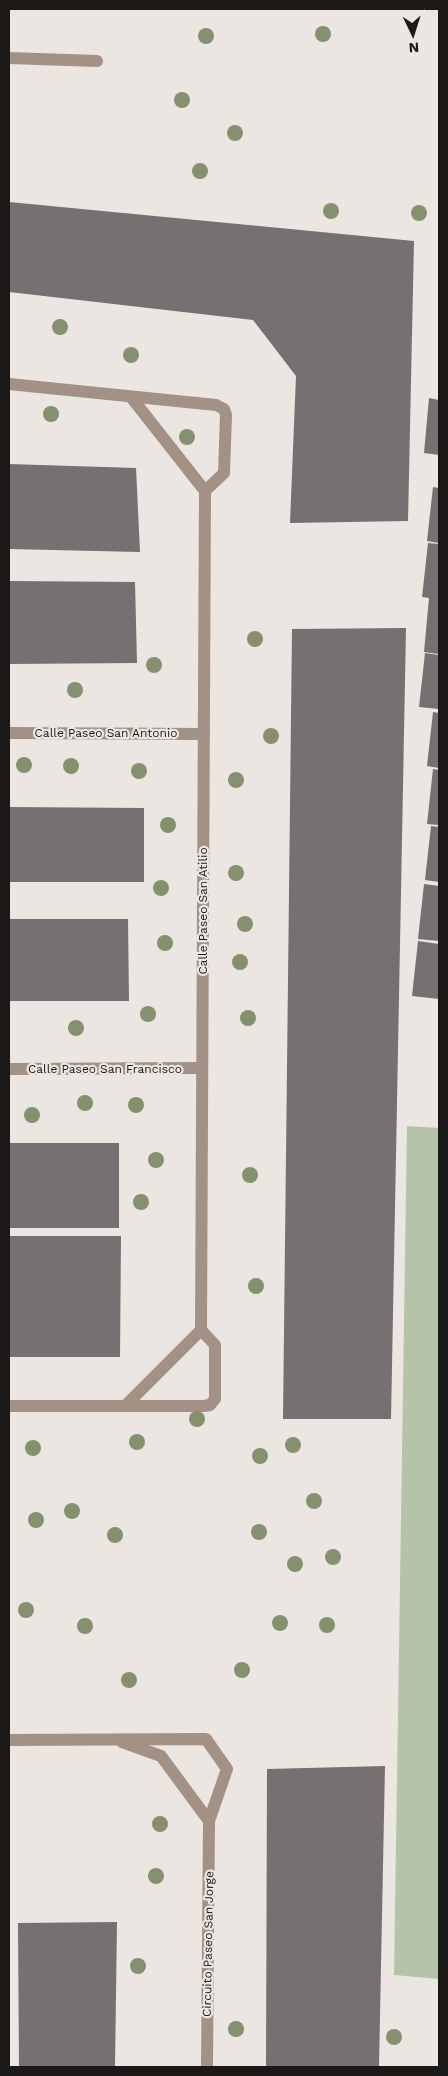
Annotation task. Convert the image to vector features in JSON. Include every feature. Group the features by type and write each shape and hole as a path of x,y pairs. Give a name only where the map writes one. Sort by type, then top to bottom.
{"street":[{"path":"9,58 97,61"},
{"path":"9,384 216,405 224,409 226,414 224,473 205,491 131,397"},
{"name":"Calle Paseo San Atilio","path":"201,1330 205,491"},
{"name":"Calle Paseo San Antonio","path":"9,732 204,734"},
{"name":"Calle Paseo San Francisco","path":"9,1069 202,1068"},
{"path":"9,1406 125,1406 210,1405 215,1399 215,1345 201,1330 125,1406"},
{"name":"Circuito Paseo San Jorge","path":"113,1739 161,1756 209,1821"},
{"name":"Circuito Paseo San Jorge","path":"9,1740 206,1739 227,1769 209,1821 207,2067"}],"green space":[{"path":"407,1126 439,1128 439,1979 394,1975"}],"building":[{"path":"9,202 414,241 408,521 290,523 296,376 253,320 9,292"},
{"path":"429,398 439,400 439,455 424,453"},
{"path":"9,464 136,468 140,552 9,549"},
{"path":"433,487 439,488 439,543 427,541"},
{"path":"428,543 439,544 439,654 424,652 429,598 422,597"},
{"path":"9,581 135,582 137,663 9,664"},
{"path":"406,628 391,1419 283,1419 292,629"},
{"path":"425,653 439,655 439,709 419,707"},
{"path":"433,712 439,713 439,768 427,766"},
{"path":"433,769 439,770 439,825 427,824"},
{"path":"9,807 144,808 144,882 9,882"},
{"path":"431,826 439,827 439,882 425,880"},
{"path":"424,884 439,886 439,941 418,939"},
{"path":"9,919 128,919 129,1001 9,1001"},
{"path":"418,941 439,944 439,999 412,996"},
{"path":"9,1143 119,1143 119,1228 9,1228"},
{"path":"9,1236 121,1236 120,1357 9,1357"},
{"path":"385,1766 379,2067 266,2067 267,1769"},
{"path":"117,1922 115,2067 19,2067 18,1923"}]}
